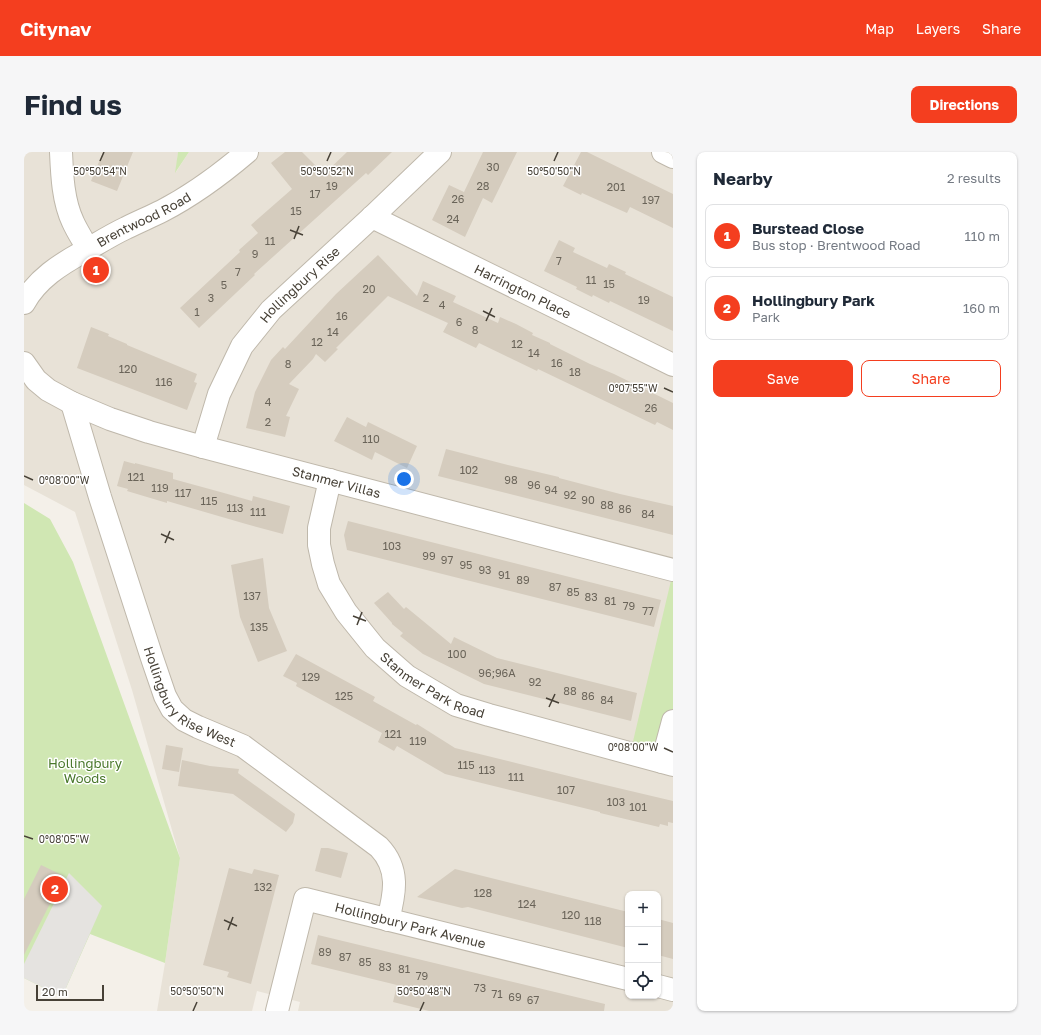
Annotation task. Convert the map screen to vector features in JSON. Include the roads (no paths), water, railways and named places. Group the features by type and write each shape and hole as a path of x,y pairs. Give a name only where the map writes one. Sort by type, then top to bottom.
{"street":[{"path":"62,152 64,190 68,207 72,221 88,249"},
{"name":"Brentwood Road","path":"24,302 27,296 44,277 88,249 194,193 224,172 247,152"},
{"name":"Hollingbury Rise","path":"203,447 219,394 242,346 271,310 440,152"},
{"path":"663,152 673,157"},
{"name":"Harrington Place","path":"372,217 673,365"},
{"path":"24,363 36,380 48,390 72,403"},
{"name":"Stanmer Villas","path":"72,403 110,419 149,432 673,570"},
{"name":"Hollingbury Rise West","path":"72,403 100,497 152,658 165,696 172,709 184,720 198,728 243,746 379,846 389,860 392,868 394,884 393,904 388,920"},
{"name":"Stanmer Park Road","path":"330,480 319,528 320,551 329,584 346,612 375,648 407,676 456,705 668,763"},
{"path":"668,763 673,721"},
{"name":"Hollingbury Park Avenue","path":"277,1011 305,899 625,978"},
{"path":"661,987 673,990"}],"place":[{"name":"Burstead Close","path":"96,270"},
{"name":"Hollingbury Park","path":"55,889"}],"park label":[{"name":"Hollingbury Woods","path":"85,770"}]}
